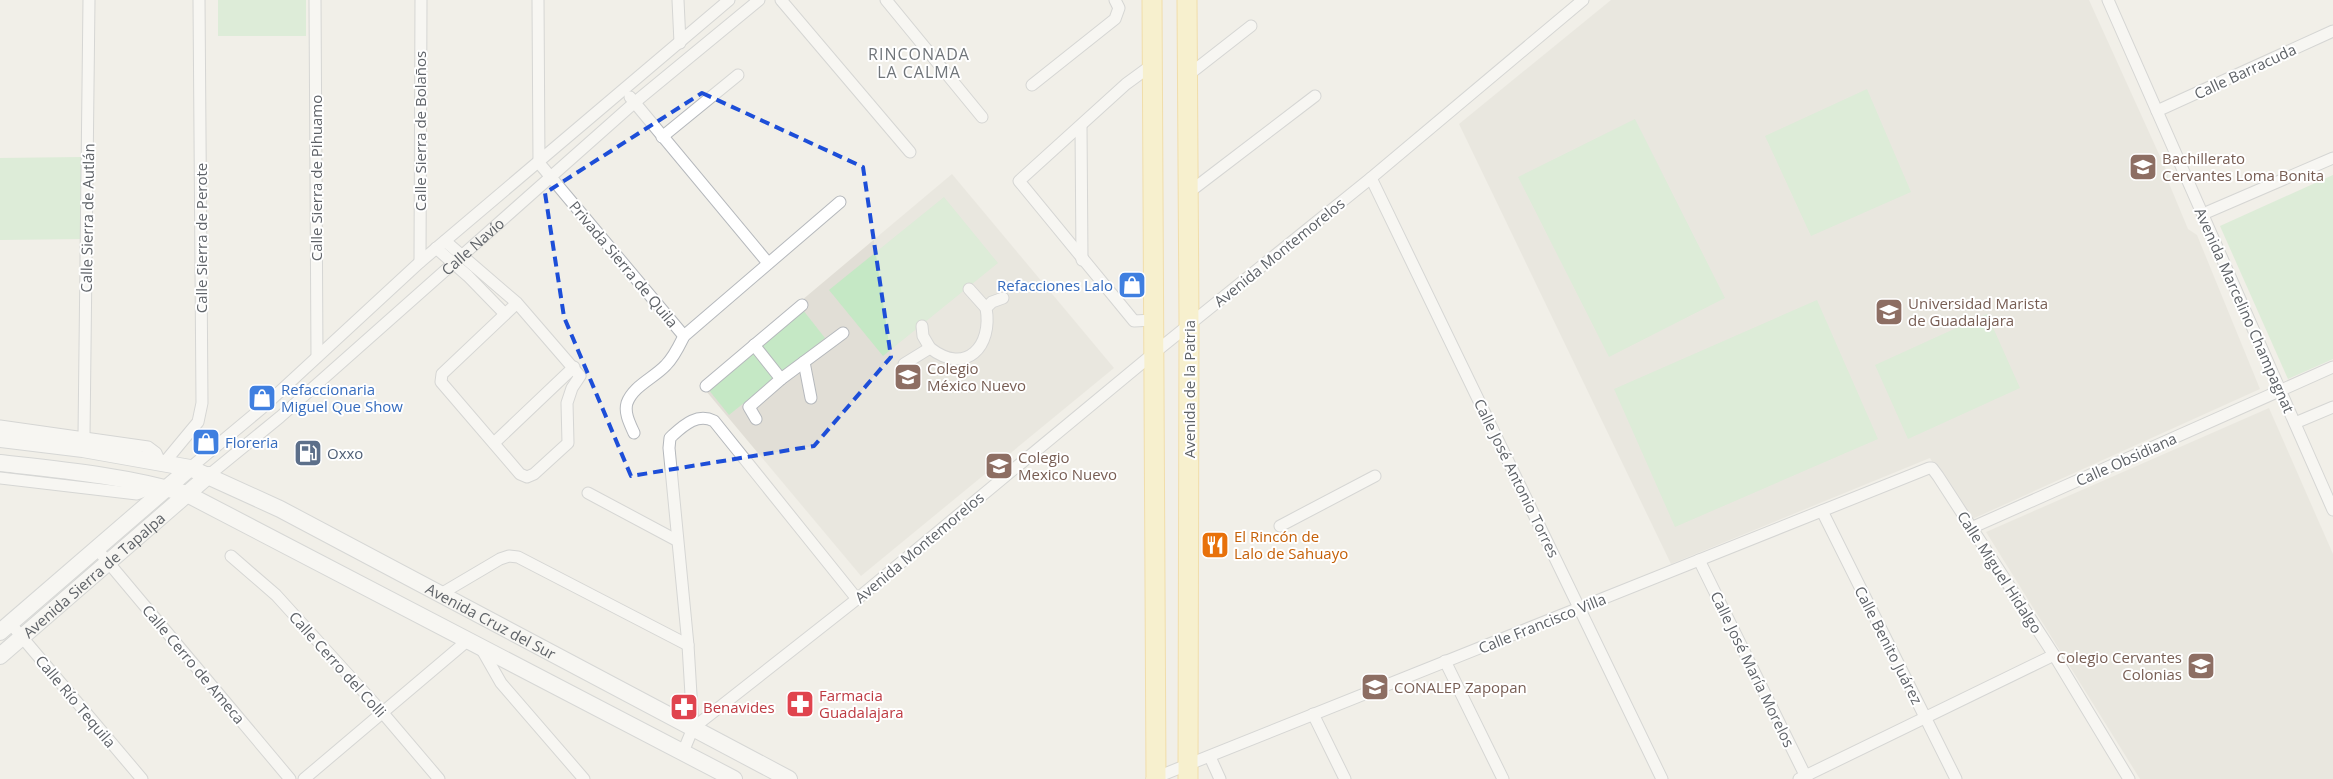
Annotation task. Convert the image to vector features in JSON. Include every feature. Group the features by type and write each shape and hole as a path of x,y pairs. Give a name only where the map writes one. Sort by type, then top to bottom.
{"main road":[{"path":"1152,0 1155,779"},
{"name":"Avenida de la Patria","path":"1186,0 1189,325 1188,772"},
{"name":"Avenida Cruz del Sur","path":"0,439 83,449 162,462 190,468 209,476 280,509 789,779"},
{"name":"Avenida Cruz del Sur","path":"0,463 80,472 162,487 187,494 734,779"},
{"name":"Calle Navío","path":"162,487 190,468"},
{"name":"Calle Navío","path":"187,494 209,476"},
{"name":"Avenida Sierra de Tapalpa","path":"5,627 97,549 162,487"},
{"name":"Avenida Sierra de Tapalpa","path":"0,656 187,494"}],"street":[{"name":"Calle Sierra de Autlán","path":"84,436 89,0"},
{"name":"Calle Sierra de Perote","path":"162,462 198,422 202,404 199,0"},
{"name":"Calle Sierra de Pihuamo","path":"315,0 317,357"},
{"name":"Calle Sierra de Bolaños","path":"420,262 421,0"},
{"path":"538,0 539,163"},
{"path":"678,0 680,43"},
{"name":"Calle Navío","path":"190,468 262,408 436,248 730,0"},
{"name":"Calle Navío","path":"209,476 273,423 634,103 758,0"},
{"path":"781,0 910,152"},
{"path":"886,0 982,117"},
{"path":"1032,85 1115,19 1119,8 1115,0"},
{"name":"Avenida Montemorelos","path":"693,728 857,599 1154,352 1371,178 1583,0"},
{"name":"Avenida Marcelino Champagnat","path":"2108,0 2333,510"},
{"path":"1187,76 1251,26"},
{"name":"Calle Barracuda","path":"2157,111 2333,31"},
{"path":"1152,65 1126,84 1019,181 1134,321 1154,320"},
{"path":"662,137 738,74"},
{"path":"625,90 768,263"},
{"path":"1188,193 1315,96"},
{"path":"1081,126 1082,260"},
{"path":"2203,214 2333,158"},
{"name":"Privada Sierra de Quila","path":"539,163 684,336 840,202"},
{"name":"Calle José Antonio Torres","path":"1371,178 1662,779"},
{"path":"445,241 518,303 580,376 572,388 566,403 569,438 565,446 534,474 527,477 520,474 442,385 440,378 518,303"},
{"path":"436,248 454,263 505,314"},
{"path":"922,326 923,336 930,348 941,357 964,360 982,343 987,317 986,308 969,289"},
{"path":"986,308 992,302 1003,298"},
{"path":"706,386 802,305"},
{"path":"756,419 749,407 782,378 843,334"},
{"path":"634,433 626,413 627,404 633,392 665,366 675,354 684,336"},
{"path":"754,345 782,378"},
{"path":"904,364 930,348"},
{"path":"804,362 810,398"},
{"path":"494,443 574,367"},
{"name":"Calle Obsidiana","path":"1971,528 2333,368"},
{"path":"2295,423 2333,407"},
{"path":"683,752 693,728 688,645 676,540 669,448 670,438 693,420 706,418 720,427 857,599"},
{"path":"0,426 84,436 148,447 156,453 162,462"},
{"name":"Calle Francisco Villa","path":"1155,779 1188,772 1210,757 1313,714 1932,468"},
{"name":"Calle Miguel Hidalgo","path":"1932,468 2054,655 2129,779"},
{"path":"1280,526 1375,476"},
{"path":"0,478 137,494 162,487"},
{"path":"588,494 676,540"},
{"name":"Calle Benito Juárez","path":"1822,511 1956,779"},
{"name":"Calle Cerro de Ameca","path":"97,549 290,779"},
{"name":"Calle Cerro del Colli","path":"231,556 276,595 382,712 439,779"},
{"path":"439,595 500,559 509,556 518,557 688,645"},
{"name":"Calle José María Morelos","path":"1699,560 1804,778"},
{"name":"Calle Río Tequila","path":"5,627 22,637 142,779"},
{"path":"304,779 382,712 474,645 501,683 584,779"},
{"path":"1804,778 2054,655"},
{"path":"1445,662 1503,779"},
{"path":"1313,714 1345,779"},
{"path":"1210,757 1220,779"}],"highlighted area":[{"path":"702,93 863,167 891,357 814,446 631,476 564,317 545,193"}],"shaded area":[{"name":"Universidad Marista de Guadalajara","path":"1611,0 2089,0 2168,174 2168,181 2188,229 2197,235 2260,389 1968,521 1930,458 1671,564 1459,124"},
{"name":"Colegio México Nuevo","path":"952,174 1114,368 861,576 701,385"},
{"name":"Colegio Cervantes Colonias","path":"2269,408 2333,554 2333,779 2140,779 1986,532"}],"green space":[{"path":"218,0 306,0 306,36 218,36"},
{"path":"1867,89 1911,192 1811,236 1765,136"},
{"path":"1635,119 1725,298 1609,357 1518,177"},
{"path":"82,157 84,239 0,240 0,158"},
{"path":"2333,175 2333,359 2288,379 2220,226"},
{"path":"944,197 998,263 883,356 829,290"},
{"path":"1817,300 1878,439 1675,527 1614,389"},
{"path":"803,310 825,338 782,373 760,345"},
{"path":"1987,314 2020,388 1908,439 1875,365"},
{"path":"755,351 776,377 729,415 708,389"}],"place":[{"name":"Bachillerato Cervantes Loma Bonita","path":"2143,167"},
{"name":"Refacciones Lalo","path":"1132,285"},
{"name":"Universidad Marista de Guadalajara","path":"1889,312"},
{"name":"Colegio México Nuevo","path":"908,377"},
{"name":"Refaccionaria Miguel Que Show","path":"262,398"},
{"name":"Floreria","path":"206,442"},
{"name":"Oxxo","path":"308,453"},
{"name":"Colegio Mexico Nuevo","path":"999,466"},
{"name":"El Rincón de Lalo de Sahuayo","path":"1215,545"},
{"name":"Colegio Cervantes Colonias","path":"2201,666"},
{"name":"CONALEP Zapopan","path":"1375,687"},
{"name":"Farmacia Guadalajara","path":"800,704"},
{"name":"Benavides","path":"684,707"}],"district":[{"name":"RINCONADA LA CALMA","path":"919,63"}]}
